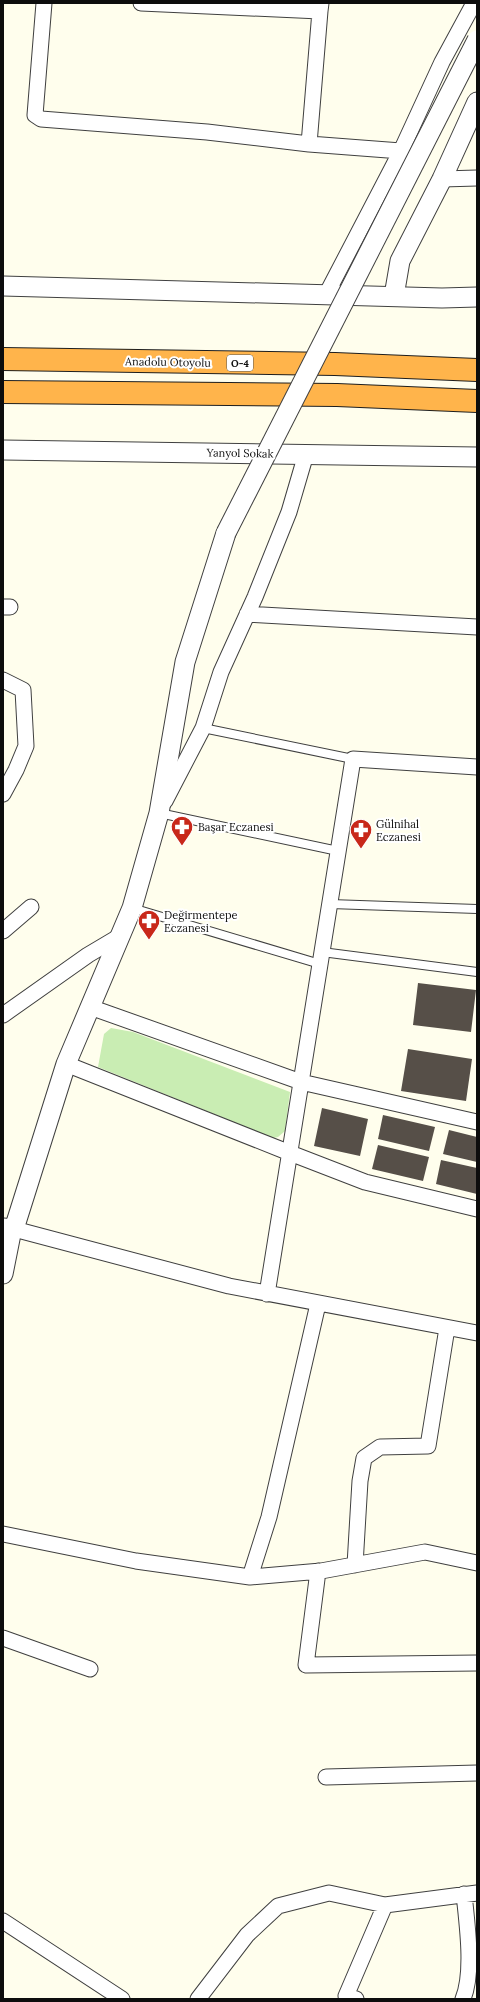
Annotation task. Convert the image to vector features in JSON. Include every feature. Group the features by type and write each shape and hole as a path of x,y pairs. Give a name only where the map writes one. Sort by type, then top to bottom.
{"highway":[{"name":"Anadolu Otoyolu","path":"3,359 335,364 477,370"},
{"path":"3,392 337,395 477,401"}],"street":[{"path":"44,3 35,115 41,119 206,132 309,144 401,151"},
{"path":"141,3 320,7 309,144"},
{"path":"326,295 401,151 442,62 474,3"},
{"path":"3,1274 10,1229 66,1064 132,908 159,812 185,662 226,533 477,40"},
{"path":"394,296 400,261 442,179 477,102"},
{"path":"442,179 477,178"},
{"path":"3,286 442,298 477,297"},
{"name":"Yanyol Sokak","path":"3,450 477,457"},
{"path":"159,812 203,728 221,672 247,614 289,512 306,454"},
{"path":"247,614 477,627"},
{"path":"3,680 23,690 26,746 16,770 3,794"},
{"path":"267,1294 353,759 477,767"},
{"path":"3,930 31,907"},
{"path":"3,1015 88,955 120,936"},
{"path":"90,1007 301,1082 477,1122"},
{"path":"66,1064 290,1154 364,1182 477,1209"},
{"path":"10,1229 229,1286 477,1333"},
{"path":"250,1577 269,1517 318,1304"},
{"path":"355,1565 360,1481 364,1458 380,1447 428,1446 447,1328"},
{"path":"3,1534 136,1561 250,1577 318,1571 425,1552 477,1563"},
{"path":"318,1571 306,1665 477,1662"},
{"path":"3,1638 90,1669"},
{"path":"326,1777 477,1773"},
{"path":"198,1999 247,1935 278,1906 329,1893 385,1905 470,1894 468,1987 463,1999"},
{"path":"349,1998 385,1905"},
{"path":"3,1921 122,1999"}],"lane":[{"path":"203,728 353,759"},
{"path":"159,812 338,851"},
{"path":"330,904 477,909"},
{"path":"132,908 321,958 477,972"}],"green space":[{"path":"111,1028 133,1032 290,1092 285,1131 278,1137 273,1138 98,1067 104,1034"}],"building":[{"path":"418,983 476,990 471,1032 413,1025"},
{"path":"408,1049 472,1059 466,1101 401,1091"},
{"path":"322,1108 368,1119 360,1156 314,1146"},
{"path":"383,1115 435,1127 429,1151 378,1139"},
{"path":"449,1130 477,1137 477,1162 443,1154"},
{"path":"378,1145 429,1157 423,1181 372,1169"},
{"path":"441,1160 477,1168 477,1194 436,1184"}],"place":[{"name":"Başar Eczanesi","path":"182,846"},
{"name":"Gülnihal Eczanesi","path":"361,850"},
{"name":"Değirmentepe Eczanesi","path":"149,940"}]}
